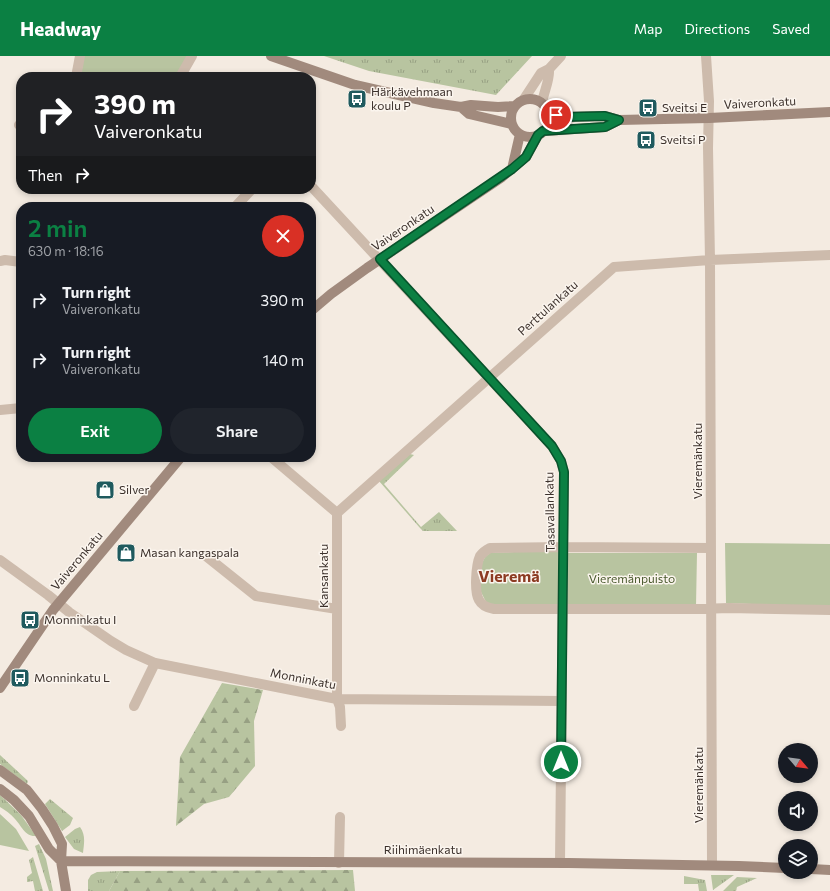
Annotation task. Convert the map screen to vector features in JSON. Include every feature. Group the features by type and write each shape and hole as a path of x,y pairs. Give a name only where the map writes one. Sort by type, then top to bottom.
{"main road":[{"path":"271,56 355,84 434,103 461,107 471,105 498,108 514,106 524,99 537,100 546,108 548,114 548,121 540,133 531,137 525,137 515,130 510,118 514,106"},
{"path":"461,107 469,114 512,124"},
{"name":"Vaiveronkatu","path":"548,114 564,117 605,116 619,120 709,118 830,112"},
{"name":"Vaiveronkatu","path":"316,307 331,294 380,259 512,169 526,157 540,133 605,127 619,120"},
{"path":"512,169 520,134"},
{"name":"Vaiveronkatu","path":"0,688 59,603 177,462"},
{"path":"0,770 27,790 48,818 62,844 60,861 66,891"},
{"path":"0,789 14,800 29,816 49,849 60,861"},
{"name":"Riihimäenkatu","path":"60,861 560,863 778,868"},
{"path":"818,869 830,870"}],"street":[{"path":"77,72 80,56"},
{"path":"183,72 192,56"},
{"path":"524,99 541,73 549,69 561,56"},
{"name":"Vieremänkatu","path":"706,56 709,118 712,866"},
{"path":"542,103 549,77 549,69"},
{"name":"Tasavallankatu","path":"316,191 552,446 561,461 564,472 564,546 560,863"},
{"path":"240,202 247,194"},
{"name":"Perttulankatu","path":"337,513 614,267 710,260 830,255"},
{"path":"0,261 16,261"},
{"path":"0,410 16,408"},
{"path":"277,462 337,513"},
{"name":"Kansankatu","path":"337,513 337,699 340,707 341,726"},
{"path":"711,548 564,546 490,548 485,550 480,558 477,568 476,591 478,599 482,604 489,608 563,610 729,608 830,610"},
{"path":"206,556 256,596 337,609"},
{"name":"Monninkatu","path":"0,560 59,603 68,612 111,641 126,650 155,663 337,699 562,701"},
{"path":"134,706 155,663"},
{"path":"339,863 340,817"}],"green space":[{"path":"84,56 188,56 178,72 81,72"},
{"path":"324,56 532,56 496,95 369,71"},
{"path":"410,454 414,455 384,484 421,527 439,512 457,531 423,531 379,481"},
{"path":"725,543 830,544 830,607 726,603"},
{"name":"Vieremänpuisto","path":"560,550 558,607 497,607 486,602 480,590 482,563 485,557 490,553"},
{"name":"Vieremänpuisto","path":"568,553 697,553 696,606 567,605"},
{"path":"222,683 263,690 254,721 255,766 229,797 204,804 176,826 180,757"},
{"path":"0,755 28,781 27,784 0,764"},
{"path":"0,795 21,815 36,836 26,833 12,815 0,807"},
{"path":"50,799 73,818 70,825 62,831 45,804"},
{"path":"0,814 16,829 29,851 0,845"},
{"path":"80,827 84,836 83,853 74,849 65,837"},
{"path":"39,844 46,859 53,891 49,891 35,846"},
{"path":"33,857 43,891 35,891 33,881 27,882 27,877 32,873 29,860"},
{"path":"353,870 355,891 109,891 120,871"},
{"path":"120,871 109,891 88,891 88,880 91,875 97,872"},
{"path":"711,875 734,875 713,890"},
{"path":"684,876 705,880 707,891 699,891 698,884 684,884"},
{"path":"737,877 757,878 737,887 736,891 723,891"}],"place":[{"name":"Härkävehmaan koulu P","path":"357,99"},
{"name":"Sveitsi E","path":"648,108"},
{"name":"Sveitsi P","path":"646,140"},
{"name":"Silver","path":"105,490"},
{"name":"Masan kangaspala","path":"126,553"},
{"name":"Monninkatu I","path":"30,620"},
{"name":"Monninkatu L","path":"20,678"}],"district":[{"name":"Vieremä","path":"509,576"}],"route":[{"path":"556,115 564,117 605,116 619,120 605,127 543,131 538,135 526,157 502,177 380,259 552,446 561,461 564,472 564,546 561,762"}]}
